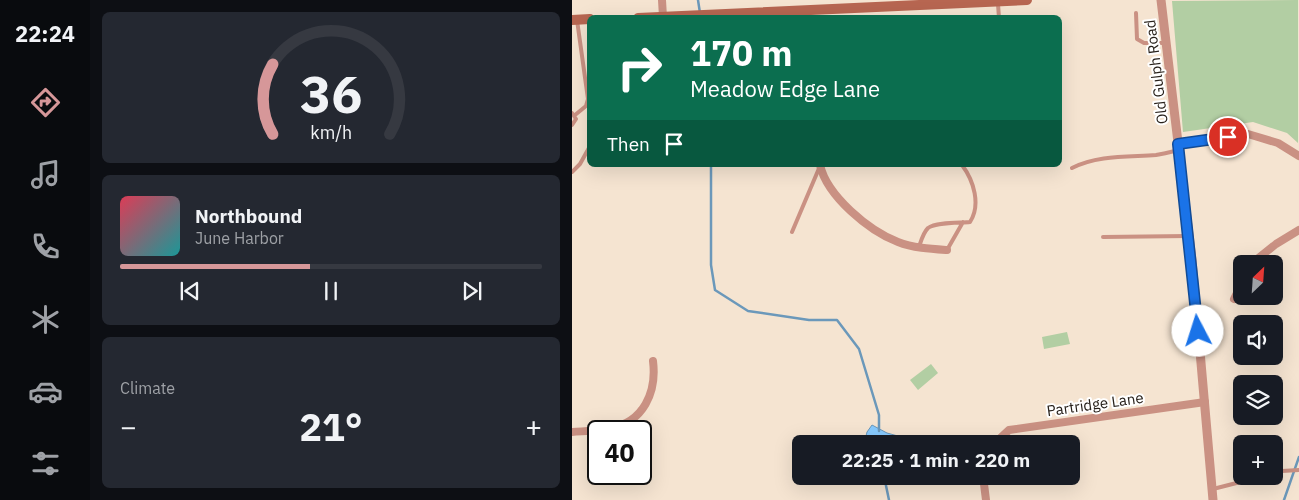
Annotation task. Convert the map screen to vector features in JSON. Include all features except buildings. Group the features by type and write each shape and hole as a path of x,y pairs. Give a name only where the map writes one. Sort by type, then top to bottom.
{"main road":[{"path":"678,15 800,14 1027,0"},
{"path":"574,20 587,20"}],"street":[{"path":"662,0 663,15"},
{"name":"Old Gulph Road","path":"1161,0 1189,236 1213,500"},
{"path":"1178,147 1248,134 1278,143 1298,156"},
{"path":"821,167 836,196 854,214 876,230 898,242 919,247 947,250"},
{"path":"1262,255 1298,230"},
{"path":"572,432 611,428 631,421 651,397 654,374 653,361"},
{"name":"Partridge Lane","path":"1004,435 1009,430 1205,402"},
{"path":"984,485 986,500"}],"lane":[{"path":"997,1 999,15"},
{"path":"1136,13 1137,39 1144,44 1166,43"},
{"path":"574,20 587,93"},
{"path":"572,125 576,121 573,114 586,106 587,102"},
{"path":"1072,168 1085,162 1142,154 1156,155 1178,147"},
{"path":"572,172 580,164 587,151"},
{"path":"792,232 819,167"},
{"path":"919,247 928,228 936,225 970,222 975,213 976,196 963,167"},
{"path":"947,250 963,222"},
{"path":"1103,237 1189,236"},
{"path":"1283,472 1297,470"},
{"path":"1212,489 1233,484"}],"green space":[{"path":"1298,0 1298,143 1287,133 1253,122 1183,132 1172,1"},
{"path":"1067,332 1070,344 1044,349 1042,337"},
{"path":"931,364 938,373 918,390 910,380"}],"water":[{"path":"872,425 894,435 866,435"}],"waterway":[{"path":"698,0 700,13"},
{"path":"711,167 711,265 715,290 748,311 809,320 837,320 859,349 879,415 879,431"},
{"path":"1284,500 1299,457"},
{"path":"886,485 889,500"}],"route":[{"path":"1198,331 1192,260 1178,144 1228,137"}]}
